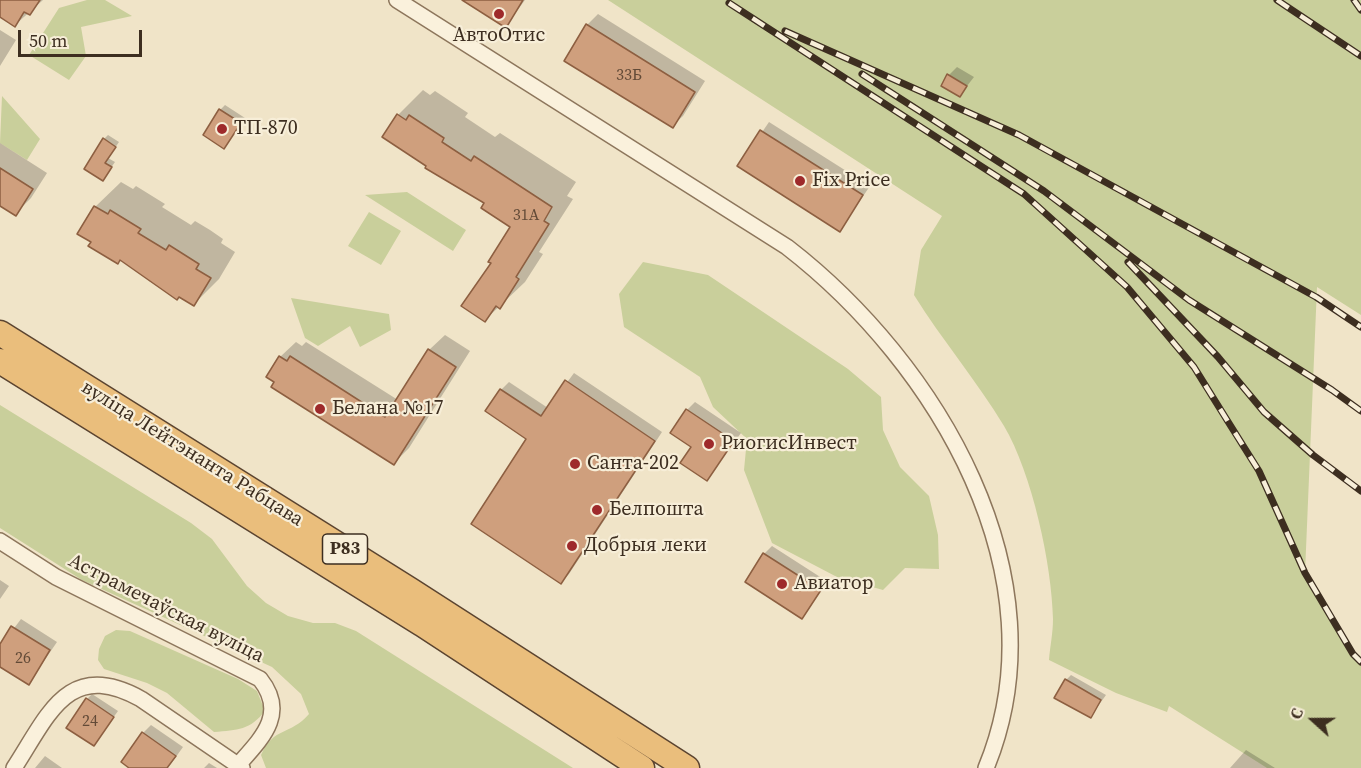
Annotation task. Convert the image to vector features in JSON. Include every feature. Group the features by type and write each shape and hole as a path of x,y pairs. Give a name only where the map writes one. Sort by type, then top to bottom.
{"highway":[{"name":"вуліца Лейтэнанта Рабцава","path":"0,333 410,590 687,768"},
{"name":"вуліца Лейтэнанта Рабцава","path":"0,361 422,624 642,768"}],"street":[{"path":"397,0 787,247 824,276 857,307 900,361 965,462 984,502 998,546 1009,628 1009,665 1001,723 986,768"},
{"name":"Астрамечаўская вуліца","path":"0,541 84,592 260,679 268,689 273,705 266,732 240,767 141,699 113,686 100,684 78,687 68,692 50,712 14,768"}],"green space":[{"path":"87,0 105,0 132,16 81,27 86,56 69,80 29,55 59,8"},
{"path":"608,0 1361,0 1361,315 1317,287 1305,573 1353,654 1361,662 1361,768 1267,768 1169,706 1167,712 1116,693 1049,660 1053,619 1049,573 1039,520 1023,468 994,409 914,295 921,250 942,216"},
{"path":"2,96 40,139 27,160 0,143"},
{"path":"407,192 466,230 453,251 365,195"},
{"path":"369,212 401,231 381,265 348,246"},
{"path":"643,262 708,275 848,369 881,397 883,430 900,467 929,496 938,535 939,569 905,568 883,590 837,577 772,543 744,470 747,439 713,407 700,377 624,327 619,294"},
{"path":"291,298 389,314 391,330 360,347 350,326 318,346 305,338"},
{"path":"0,405 191,523 212,539 247,586 266,603 288,616 313,623 335,623 356,631 573,768 266,768 261,755 271,739 295,726 309,714 301,694 272,667 82,580 0,528"},
{"path":"116,630 130,631 238,679 257,691 265,711 254,722 243,728 214,732 167,693 147,683 104,669 98,660 99,649 105,636"}],"building":[{"path":"0,0 40,0 30,15 24,12 15,27 0,17"},
{"name":"АвтоОтис","path":"462,0 523,0 506,28"},
{"path":"586,24 695,92 673,128 564,61"},
{"path":"947,74 967,86 960,97 941,86"},
{"name":"ТП-870","path":"219,109 241,123 224,149 203,135"},
{"path":"397,114 406,120 409,115 444,138 442,142 471,161 474,156 552,207 544,221 549,224 516,277 519,279 500,309 496,306 485,322 461,306 491,263 488,262 510,227 481,208 484,203 425,168 426,166 382,137"},
{"name":"Fix Price","path":"760,130 863,195 840,232 737,166"},
{"path":"103,138 116,147 105,163 112,167 103,181 84,169"},
{"path":"0,168 33,189 16,216 0,206"},
{"path":"94,206 108,214 110,210 141,229 138,233 166,250 169,245 199,264 196,269 211,278 194,306 179,297 177,300 120,260 118,264 88,246 91,242 77,234"},
{"path":"428,349 456,367 394,465 271,387 274,382 266,377 279,356 287,361 290,356 385,417"},
{"name":"Санта-202","path":"565,380 655,441 561,584 471,524 526,439 485,411 500,389 541,416"},
{"name":"РиогисИнвест","path":"686,409 734,441 707,481 680,463 691,447 670,433"},
{"path":"763,553 821,590 802,619 745,582"},
{"path":"11,626 50,650 29,685 0,667 0,644"},
{"path":"1065,679 1101,700 1091,718 1054,698"},
{"path":"86,698 114,717 94,746 66,728"},
{"path":"142,732 176,756 167,768 129,768 121,762"}],"railway":[{"path":"1277,0 1361,56"},
{"path":"1354,0 1361,10"},
{"path":"729,3 1024,194 1127,287 1194,367 1259,471 1305,573 1353,654 1361,662"},
{"path":"785,31 1019,135 1316,297 1361,327"},
{"path":"862,74 1044,191 1189,300 1332,390 1361,411"},
{"path":"1128,262 1218,357 1264,412 1313,455 1361,491"}],"place":[{"name":"АвтоОтис","path":"499,14"},
{"name":"ТП-870","path":"222,129"},
{"name":"Fix Price","path":"800,181"},
{"name":"Белана №17","path":"320,409"},
{"name":"РиогисИнвест","path":"709,444"},
{"name":"Санта-202","path":"575,464"},
{"name":"Белпошта","path":"597,510"},
{"name":"Добрыя леки","path":"572,546"},
{"name":"Авиатор","path":"782,584"}]}
